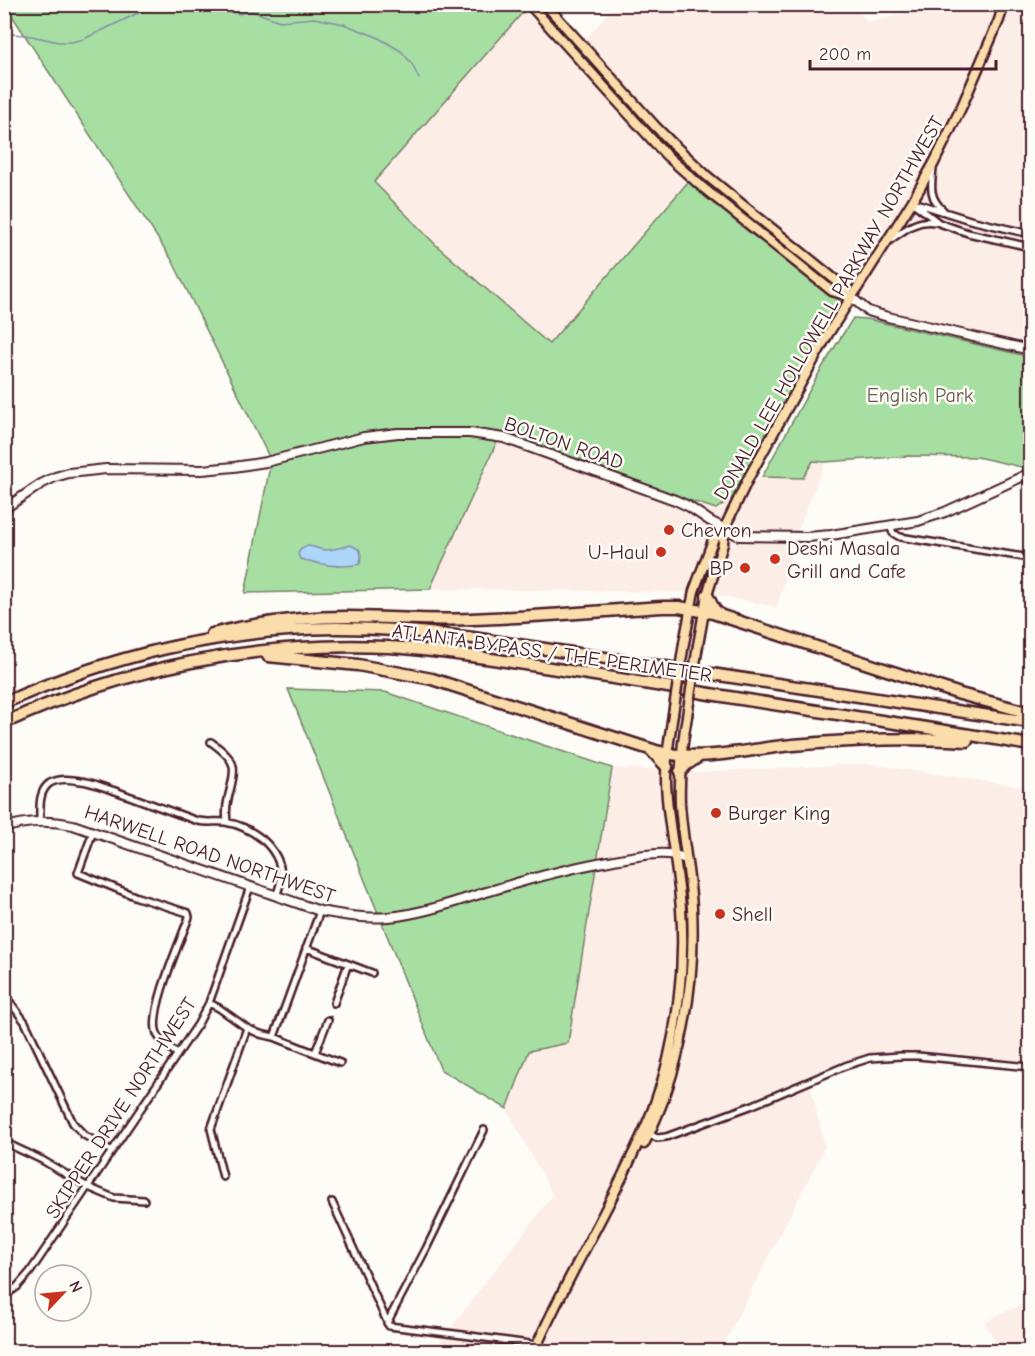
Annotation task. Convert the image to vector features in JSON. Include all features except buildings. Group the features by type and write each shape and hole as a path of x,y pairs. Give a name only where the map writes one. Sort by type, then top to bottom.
{"highway":[{"path":"707,596 720,615"},
{"path":"159,649 240,627 293,620 345,617 471,619 663,607 703,610 960,694 1030,713"},
{"name":"ATLANTA BYPASS / THE PERIMETER","path":"4,703 85,671 159,649 248,634 334,628 412,631 473,638 1030,722"},
{"name":"ATLANTA BYPASS / THE PERIMETER","path":"4,723 67,696 112,681 184,663 244,653 343,646 430,651 599,675 1030,745"},
{"path":"244,653 358,665 432,680 681,756 698,757 793,745 893,739 1030,745"},
{"path":"649,748 667,767"},
{"path":"680,772 698,757"}],"main road":[{"path":"529,4 636,122 701,186 832,291 851,297"},
{"path":"545,4 654,126 707,176 838,282 851,297"},
{"name":"DONALD LEE HOLLOWELL PARKWAY NORTHWEST","path":"536,1348 662,1103 672,1072 691,968 692,906 680,805 681,756 703,610 723,544 724,529 740,493 780,419 851,297 886,244 934,163 962,106 1004,4"},
{"name":"DONALD LEE HOLLOWELL PARKWAY NORTHWEST","path":"646,1133 666,1068 679,996 682,959 682,923 667,799 667,767 673,714 694,591 713,540 724,529"}],"street":[{"path":"934,163 931,192 936,203 947,213"},
{"path":"912,202 1030,234"},
{"path":"912,202 939,223"},
{"path":"886,244 917,222 926,221 1030,247"},
{"path":"851,297 868,311 888,317 1030,350"},
{"name":"BOLTON ROAD","path":"4,509 55,477 84,470 202,470 234,467 266,462 380,435 470,433 504,438 675,500 739,536 807,537 918,521 945,513 1030,473"},
{"path":"890,526 893,533 900,537 1030,558"},
{"path":"211,742 220,749 233,766 233,781 226,812 227,822"},
{"path":"39,821 43,791 49,784 61,779 82,781 202,822 227,822 249,830 269,846 282,869 281,887 276,896"},
{"name":"HARWELL ROAD NORTHWEST","path":"4,828 39,821 65,823 320,911 364,918 406,915 430,910 572,867 666,853 686,859"},
{"path":"93,832 78,873 188,914 189,917 168,972 156,1014 156,1029 159,1038 177,1054"},
{"name":"SKIPPER DRIVE NORTHWEST","path":"4,1296 17,1287 30,1272 198,1024 209,1004 250,887"},
{"path":"274,1036 320,911"},
{"path":"306,948 372,973"},
{"path":"334,1003 348,964"},
{"path":"4,994 25,1022 73,1123 84,1135 112,1151"},
{"path":"209,1004 260,1034 274,1036 340,1063"},
{"path":"315,1053 328,1020"},
{"path":"223,1177 211,1129 247,1028"},
{"path":"646,1133 657,1138 666,1137 734,1113 845,1066 870,1059 901,1056 1030,1067"},
{"path":"387,1323 484,1130"},
{"path":"4,1142 42,1160 88,1187 114,1198 144,1200"},
{"path":"332,1202 389,1326 536,1348"}],"shaded area":[{"path":"615,5 853,5 868,23 937,5 1030,5 1030,349 848,305 694,175 549,344 436,245 374,182 524,11 572,55"},
{"path":"500,434 716,509 762,477 803,478 813,461 825,462 797,533 777,607 702,592 430,589"},
{"path":"868,764 1030,788 1030,1067 967,1062 861,1059 810,1084 825,1147 720,1351 432,1352 553,1195 507,1109 529,1051 568,1043 612,768 692,772"},
{"path":"1030,1300 1030,1351 1000,1351 985,1322"}],"green space":[{"path":"5,5 513,5 524,11 374,182 436,245 549,344 694,175 848,305 746,488 716,509 500,435 430,589 245,593 271,461 172,260"},
{"name":"English Park","path":"853,318 867,319 1030,357 1030,465 1026,468 977,457 908,456 813,461 803,478 762,477 823,366"},
{"path":"288,689 385,692 612,768 568,1043 529,1051 507,1109 441,1070"}],"water":[{"path":"351,545 360,550 360,564 337,566 322,564 300,559 298,553 308,546 325,550"}],"waterway":[{"path":"4,33 71,42 84,39 157,4"},
{"path":"221,10 239,14 252,11 280,21 314,18 344,24 377,37 401,51 412,64 419,79"}],"place":[{"name":"Chevron","path":"669,530"},
{"name":"U-Haul","path":"661,552"},
{"name":"Deshi Masala Grill and Cafe","path":"775,559"},
{"name":"BP","path":"745,568"},
{"name":"Burger King","path":"716,813"},
{"name":"Shell","path":"720,914"}]}
